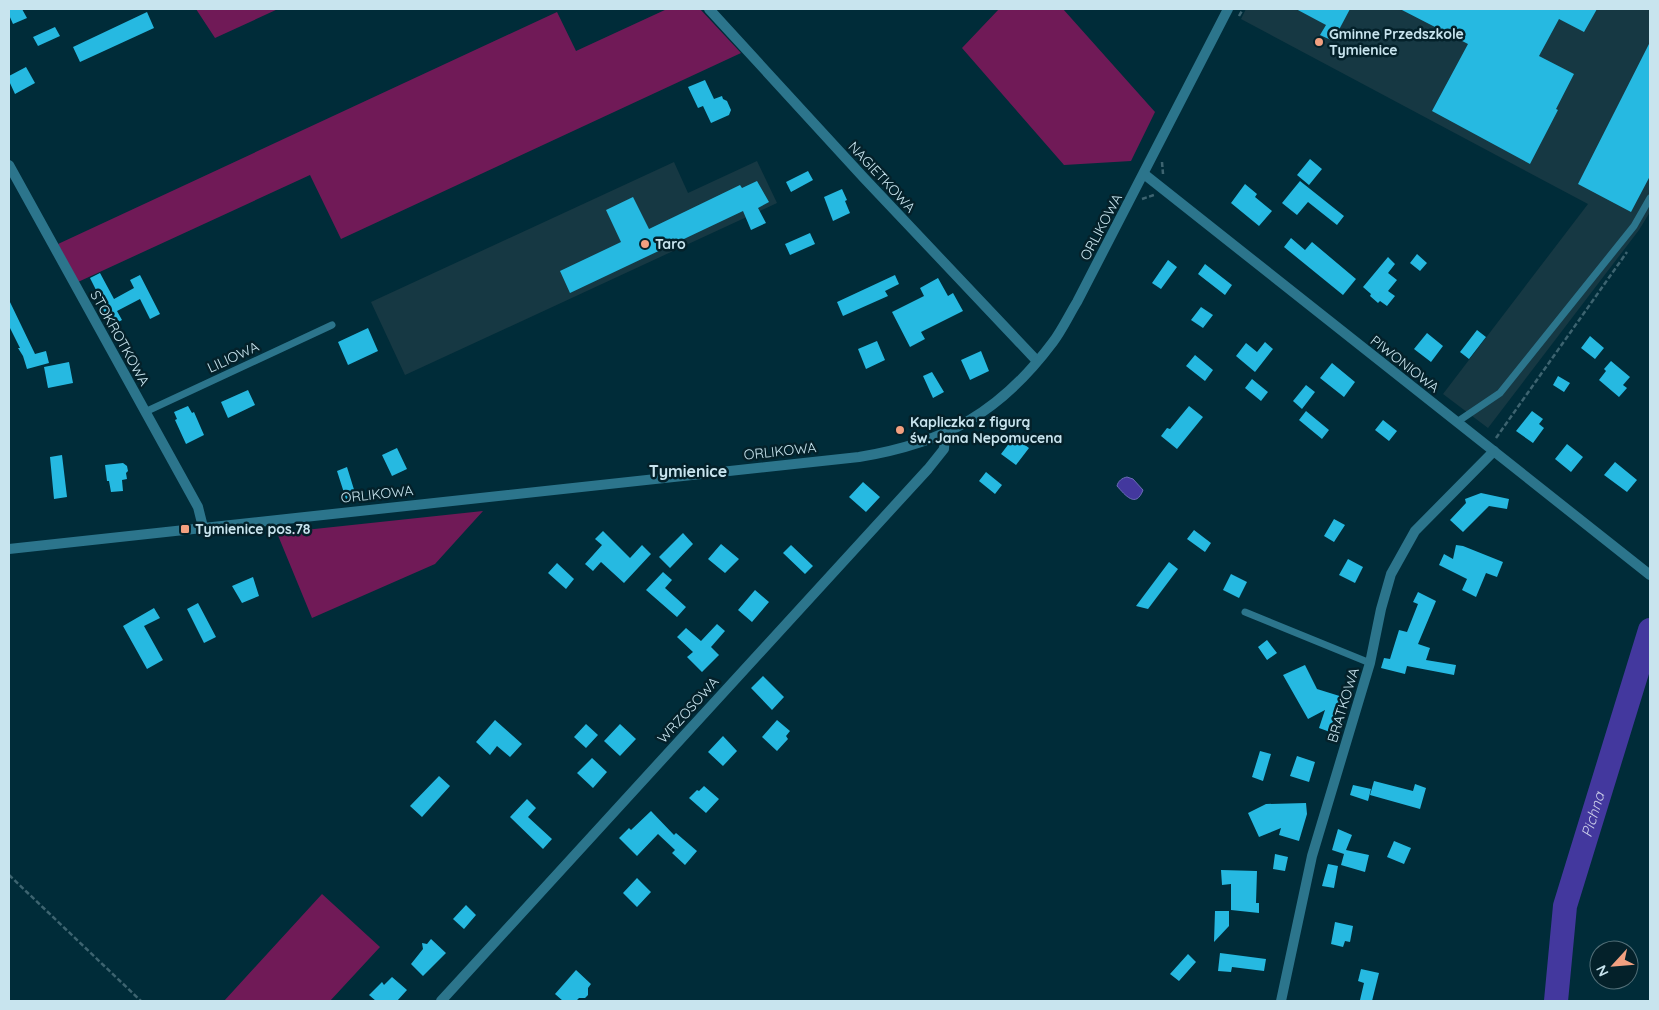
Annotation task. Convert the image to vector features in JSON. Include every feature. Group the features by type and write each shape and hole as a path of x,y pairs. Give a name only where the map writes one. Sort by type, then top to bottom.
{"street":[{"name":"NAGIETKOWA","path":"709,9 864,178 1037,361"},
{"name":"ORLIKOWA","path":"9,549 859,457 891,452 945,434 982,414 1016,385 1054,340 1144,174 1228,9"},
{"name":"STOKROTKOWA","path":"9,165 198,507 203,527"},
{"name":"PIWONIOWA","path":"1144,174 1650,575"},
{"name":"WRZOSOWA","path":"441,1001 928,469 944,449 945,434"},
{"name":"BRATKOWA","path":"1281,1001 1312,856 1370,663 1381,608 1391,574 1415,531 1491,449"}],"lane":[{"path":"1457,422 1500,393 1634,226 1650,198"},
{"name":"LILIOWA","path":"145,412 332,325"},
{"path":"1245,612 1370,663"}],"path":[{"path":"1238,17 1243,9"},
{"path":"1141,199 1154,195 1166,178 1162,172 1162,158"},
{"path":"1491,449 1631,247"},
{"path":"9,875 141,1001"}],"shaded area":[{"path":"196,9 278,9 215,38"},
{"path":"667,9 700,9 741,53 341,239 310,175 78,282 58,244 557,12 576,51"},
{"path":"999,9 1063,9 1155,112 1131,161 1064,165 962,48"},
{"path":"1246,9 1650,9 1650,212 1639,230 1488,428 1443,394 1588,204 1241,19"},
{"path":"757,161 777,203 405,375 371,302 674,162 688,193"},
{"path":"1127,477 1133,479 1143,490 1137,499 1130,498 1117,486 1120,480"},
{"path":"483,511 435,564 312,618 277,533"},
{"path":"322,894 380,947 330,1001 224,1001"}],"building":[{"path":"9,9 22,9 27,18 13,24 9,15"},
{"path":"1296,9 1350,9 1333,41 1320,35 1326,25"},
{"path":"1400,9 1597,9 1584,32 1559,19 1539,56 1574,74 1530,164 1432,111 1468,44"},
{"path":"147,12 154,28 80,62 73,47"},
{"path":"55,27 60,36 38,46 33,37"},
{"path":"1650,42 1650,176 1631,212 1578,184"},
{"path":"26,67 35,83 15,94 9,81 9,76"},
{"path":"705,80 714,99 722,96 727,101 731,110 729,115 711,123 703,106 698,108 688,87"},
{"path":"1310,159 1322,169 1309,185 1297,175"},
{"path":"808,171 813,180 791,192 786,182"},
{"name":"Taro","path":"757,181 769,202 758,208 766,223 751,230 743,211 570,293 560,271 621,242 606,210 633,197 649,229 740,185 742,188"},
{"path":"1300,181 1344,216 1337,225 1308,202 1297,215 1282,203"},
{"path":"1245,184 1257,194 1255,197 1272,211 1259,226 1231,203"},
{"path":"842,189 850,213 833,221 824,197"},
{"path":"810,233 815,244 790,255 785,244"},
{"path":"1291,238 1305,250 1312,242 1356,279 1343,295 1284,247"},
{"path":"1417,254 1427,263 1420,271 1410,263"},
{"path":"1388,257 1395,264 1388,273 1397,280 1388,291 1395,296 1387,306 1380,301 1378,303 1363,287"},
{"path":"1168,260 1177,267 1161,289 1152,283"},
{"path":"1205,264 1232,285 1225,295 1198,274"},
{"path":"100,273 114,299 134,288 130,280 140,275 160,314 150,319 140,299 117,311 122,320 111,326 90,278"},
{"path":"895,275 899,284 885,291 888,296 843,316 837,302"},
{"path":"938,278 948,296 953,293 963,311 921,332 925,339 910,347 892,312 924,296 920,288"},
{"path":"9,300 35,354 46,351 49,363 27,369 18,348 20,348 9,326"},
{"path":"1201,307 1213,315 1203,328 1191,320"},
{"path":"368,328 378,351 348,365 338,342"},
{"path":"1477,330 1486,337 1469,359 1460,352"},
{"path":"1427,333 1443,346 1431,362 1414,349"},
{"path":"1590,336 1604,348 1595,359 1581,348"},
{"path":"877,341 885,360 866,369 858,349"},
{"path":"1265,342 1273,349 1255,372 1236,356 1246,343 1257,352"},
{"path":"981,351 989,371 970,380 961,360"},
{"path":"1195,355 1213,370 1205,381 1186,366"},
{"path":"1611,361 1630,377 1623,385 1627,388 1619,397 1599,380 1606,371 1604,369"},
{"path":"69,362 73,383 48,388 44,367"},
{"path":"1332,363 1355,382 1344,397 1320,378"},
{"path":"932,372 944,392 933,398 923,376"},
{"path":"1558,376 1570,383 1564,392 1553,385"},
{"path":"1252,379 1268,392 1261,401 1245,388"},
{"path":"1306,385 1315,392 1302,409 1293,401"},
{"path":"248,390 255,405 228,418 221,402"},
{"path":"188,406 192,413 194,412 204,435 186,444 175,420 177,419 174,412"},
{"path":"1189,406 1203,417 1177,449 1161,436 1167,428 1170,429"},
{"path":"1306,411 1329,430 1322,439 1299,420"},
{"path":"1532,411 1543,419 1539,424 1544,428 1533,443 1516,431"},
{"path":"1383,420 1397,431 1389,441 1375,430"},
{"path":"1014,437 1029,448 1016,465 1001,454"},
{"path":"1567,444 1583,457 1571,472 1555,459"},
{"path":"397,448 407,469 392,476 382,455"},
{"path":"62,455 67,497 54,499 50,457"},
{"path":"1615,462 1637,480 1627,492 1604,475"},
{"path":"123,463 127,466 128,471 126,473 127,479 122,480 123,491 111,492 109,481 107,481 105,465"},
{"path":"347,467 356,496 346,499 337,471"},
{"path":"986,472 1002,485 995,494 979,481"},
{"path":"863,482 880,497 866,512 849,497"},
{"path":"1481,493 1509,499 1507,509 1489,506 1463,532 1450,520 1466,503 1465,499"},
{"path":"1334,519 1345,525 1334,542 1324,536"},
{"path":"1194,530 1211,543 1205,552 1187,539"},
{"path":"603,531 630,558 642,545 651,554 624,583 601,562 593,571 585,564 602,545 595,539"},
{"path":"683,533 693,544 670,568 659,557"},
{"path":"721,544 739,559 725,573 708,559"},
{"path":"791,545 813,566 805,574 783,553"},
{"path":"1456,545 1503,562 1497,577 1486,573 1476,597 1462,590 1467,579 1439,565 1444,554 1453,559"},
{"path":"1348,559 1363,567 1355,583 1339,575"},
{"path":"1169,562 1178,569 1148,609 1136,606"},
{"path":"557,563 574,579 566,589 548,573"},
{"path":"663,572 672,580 665,588 686,607 677,617 646,590"},
{"path":"1231,574 1247,582 1239,598 1223,590"},
{"path":"253,577 259,596 242,603 232,586"},
{"path":"755,590 769,602 752,622 738,610"},
{"path":"1418,592 1436,601 1418,644 1430,648 1426,660 1456,665 1454,675 1407,666 1405,674 1381,668 1384,658 1390,659 1399,630 1407,632 1418,604 1413,602"},
{"path":"198,603 216,637 204,643 187,609"},
{"path":"154,608 160,618 144,626 163,660 147,669 123,626"},
{"path":"717,624 725,631 711,647 719,655 702,672 687,657 693,652 677,637 686,628 701,641"},
{"path":"1267,640 1277,653 1267,660 1258,647"},
{"path":"1305,665 1317,689 1346,698 1343,708 1337,706 1330,732 1319,728 1325,710 1308,719 1283,675"},
{"path":"763,676 784,697 772,710 751,688"},
{"path":"495,720 522,744 510,757 497,746 490,755 476,742"},
{"path":"777,720 790,731 786,736 788,739 777,751 762,737"},
{"path":"586,724 598,735 586,748 574,737"},
{"path":"620,724 636,739 620,756 604,741"},
{"path":"723,736 737,751 723,766 708,752"},
{"path":"1260,751 1271,754 1263,781 1252,777"},
{"path":"1297,756 1315,762 1309,782 1290,776"},
{"path":"592,758 607,772 593,788 577,773"},
{"path":"439,776 450,786 422,817 410,806"},
{"path":"1374,781 1413,791 1415,784 1426,788 1420,809 1370,795"},
{"path":"1353,785 1371,789 1368,801 1350,795"},
{"path":"704,786 719,799 706,813 689,798"},
{"path":"527,799 536,808 528,817 552,839 543,849 510,817"},
{"path":"1306,803 1307,814 1299,841 1279,835 1281,828 1259,837 1248,813 1266,804"},
{"path":"651,811 674,835 676,833 697,851 685,865 672,853 675,850 658,834 637,856 619,838 629,828 631,830"},
{"path":"1338,829 1352,835 1346,850 1369,855 1365,872 1341,865 1344,854 1332,850"},
{"path":"1394,841 1411,848 1404,864 1387,857"},
{"path":"1275,854 1288,857 1285,871 1273,869"},
{"path":"1328,864 1338,866 1334,888 1322,886"},
{"path":"1221,870 1257,871 1256,903 1259,903 1259,913 1231,910 1231,884 1222,885"},
{"path":"637,878 651,892 637,907 623,893"},
{"path":"466,905 476,915 464,929 453,919"},
{"path":"1215,911 1229,911 1229,926 1214,942"},
{"path":"1335,922 1353,926 1350,942 1345,941 1343,947 1331,944"},
{"path":"431,939 446,953 423,976 411,964 423,949 422,943 427,944"},
{"path":"1220,953 1266,959 1264,971 1232,967 1231,972 1218,971"},
{"path":"1188,954 1196,962 1179,981 1170,974"},
{"path":"1361,969 1379,973 1372,1001 1360,1000 1364,983 1358,981"},
{"path":"576,970 591,984 588,988 588,995 576,1001 563,1001 555,994"},
{"path":"392,977 407,990 397,1001 376,1001 369,995 382,982 384,985"}],"waterway":[{"name":"Pichna","path":"1556,1001 1565,906 1650,630"}],"place":[{"name":"Gminne Przedszkole Tymienice","path":"1319,42"},
{"name":"Taro","path":"645,244"},
{"name":"Kapliczka z figurą św. Jana Nepomucena","path":"900,430"},
{"name":"Tymienice pos.78","path":"185,529"}],"district":[{"name":"Tymienice","path":"688,471"}]}
